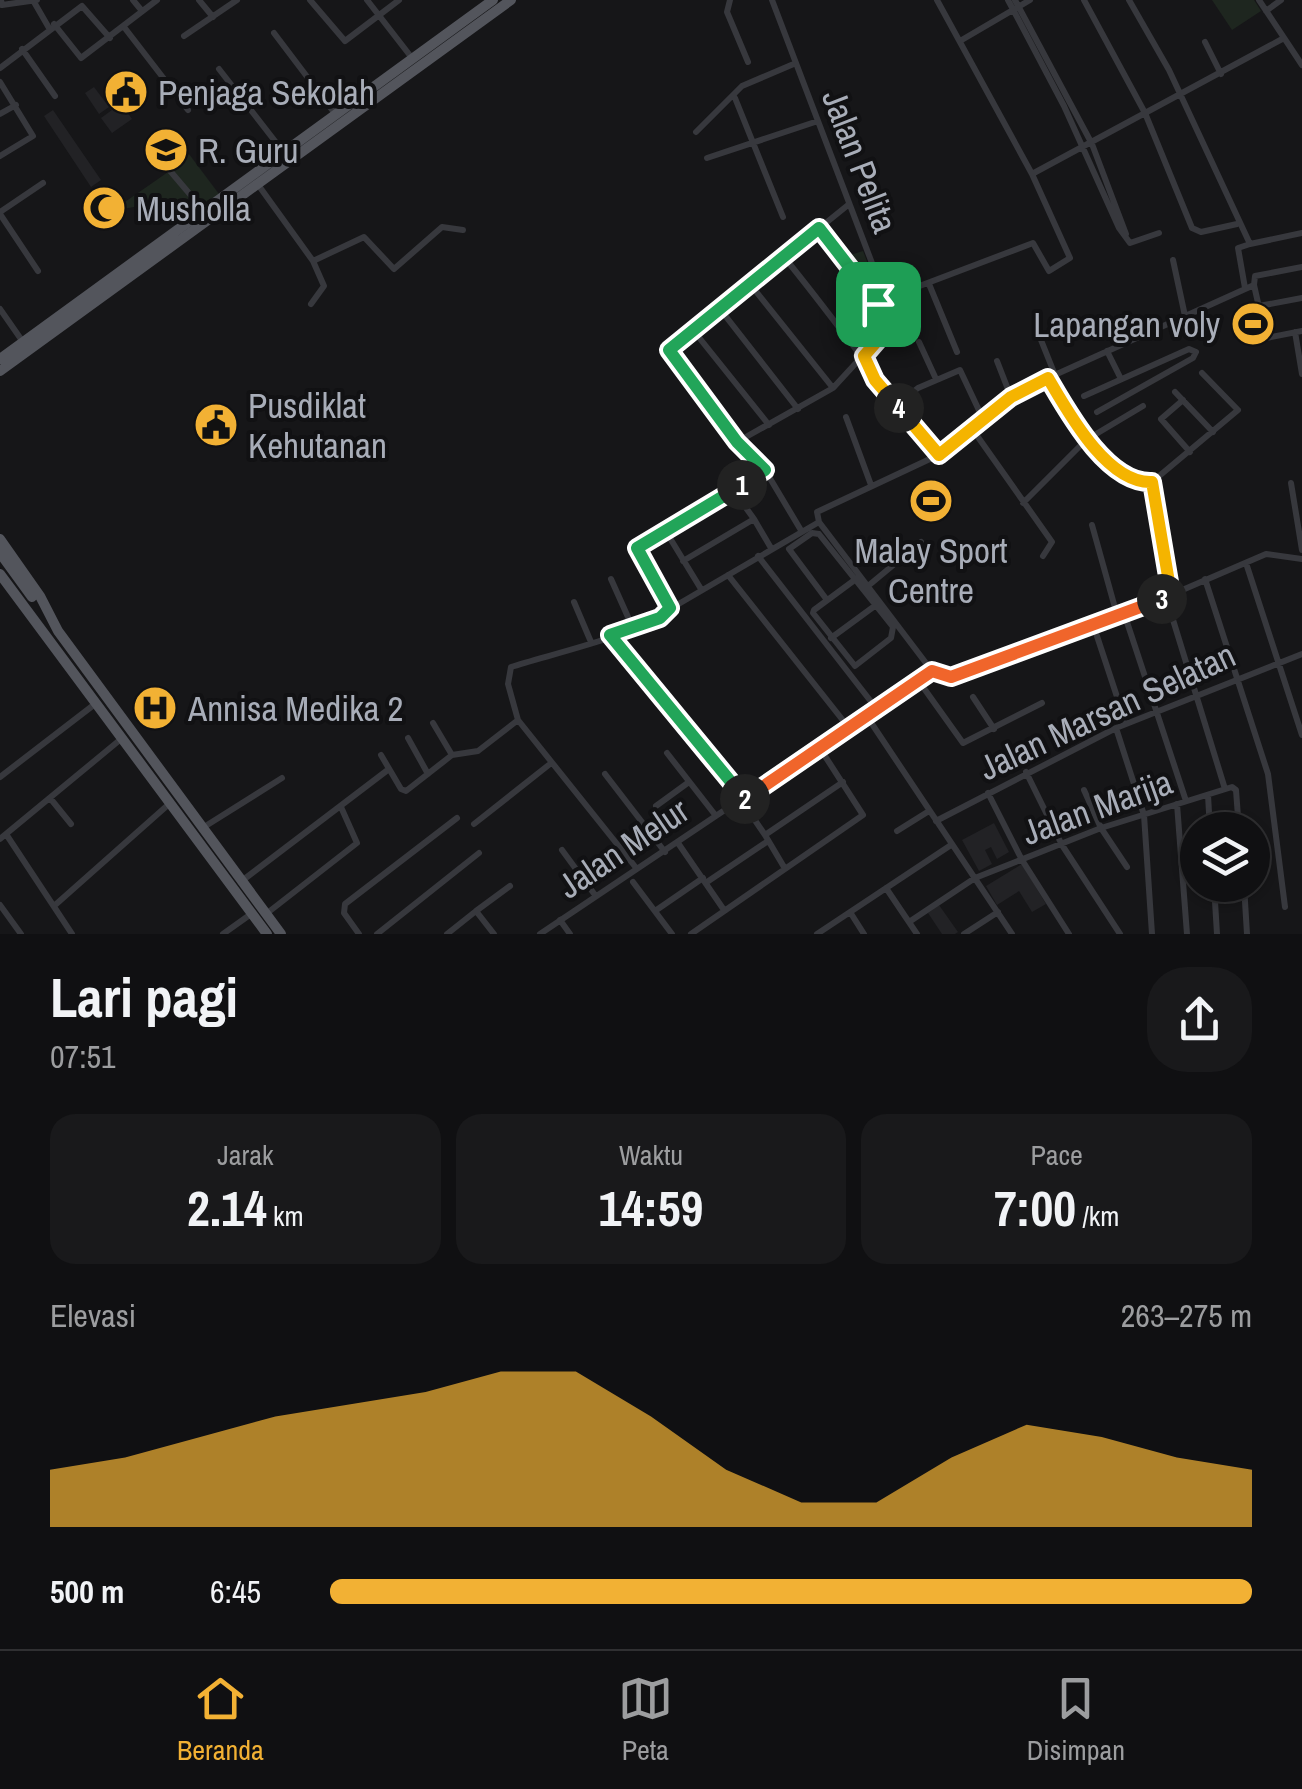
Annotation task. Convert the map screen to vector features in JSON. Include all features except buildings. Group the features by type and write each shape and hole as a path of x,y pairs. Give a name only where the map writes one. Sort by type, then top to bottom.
{"main road":[{"path":"5,361 173,242 205,213 493,0"},
{"path":"0,374 5,361 23,342 259,186 512,0"},
{"path":"0,539 40,596 58,631"},
{"path":"0,554 198,829 267,934"},
{"path":"0,574 170,804 198,829 281,934"}],"street":[{"path":"1,0 2,5 36,1 80,58 156,0"},
{"path":"133,0 142,11"},
{"path":"199,0 213,17"},
{"path":"184,36 237,0"},
{"path":"310,0 343,41 399,0"},
{"path":"366,0 414,60"},
{"path":"728,0 727,12 748,62"},
{"name":"Jalan Pelita","path":"737,442 833,388 890,326 879,302 875,271 772,0"},
{"path":"819,228 879,302 1033,244 1048,271 1070,258 1032,174 937,0"},
{"path":"960,41 1014,4 1030,0"},
{"path":"1084,0 1145,113 1192,228 1201,232 1237,224"},
{"path":"1129,0 1181,96 1237,224 1250,244"},
{"path":"1259,0 1302,65"},
{"path":"1266,11 1281,0"},
{"path":"1014,4 1104,181"},
{"path":"0,68 84,6 110,38"},
{"path":"124,26 188,110"},
{"path":"274,34 336,116"},
{"path":"1032,174 1284,38"},
{"path":"1205,42 1221,74"},
{"path":"22,49 56,96"},
{"path":"1044,62 1092,144 1130,243 1159,233"},
{"path":"696,132 751,81 796,64"},
{"path":"218,69 285,155"},
{"path":"0,82 32,137 0,156"},
{"path":"735,98 783,216"},
{"path":"0,114 16,105"},
{"path":"708,158 818,120"},
{"path":"160,159 205,213"},
{"path":"38,271 0,213 42,183"},
{"path":"259,186 313,261 324,286 311,304"},
{"path":"802,532 765,470 737,442 669,351 848,206"},
{"path":"313,261 364,237 394,269 442,227 463,230"},
{"path":"1245,288 1238,248 1302,233"},
{"path":"784,256 864,356 875,380 939,455"},
{"path":"1173,260 1185,316"},
{"path":"1302,267 1255,276 1254,285 1266,338 1298,332 1302,374"},
{"path":"750,284 833,388"},
{"path":"929,284 958,352"},
{"path":"858,578 827,600 813,616 856,666 894,632 858,578 819,522 819,509 939,455 1011,397 1051,376 1254,285"},
{"path":"1259,306 1302,298"},
{"path":"0,308 23,342"},
{"path":"720,309 798,409"},
{"path":"693,330 769,426"},
{"path":"1039,336 1051,376 1086,440 1132,480 1152,482 1238,410 1202,372"},
{"path":"919,342 936,379"},
{"path":"1084,396 1190,349 1196,352 1097,412"},
{"path":"1107,351 1121,379"},
{"path":"997,361 1011,397"},
{"path":"896,404 936,379 962,370 984,421"},
{"path":"1137,372 1144,386"},
{"path":"1109,385 1118,400"},
{"path":"1175,392 1213,432"},
{"path":"1183,400 1161,419 1190,452"},
{"path":"1023,503 1086,440 1143,406"},
{"path":"846,418 871,485"},
{"path":"973,430 1052,542 1042,556"},
{"path":"670,608 637,551 765,470"},
{"path":"1152,482 1170,588 1166,597 1225,789"},
{"path":"1291,483 1298,501 1302,550"},
{"path":"735,490 771,548"},
{"path":"683,561 754,519"},
{"path":"637,869 518,720 508,684 511,667 660,618 701,589 819,522"},
{"path":"1092,525 1186,802"},
{"path":"665,530 701,589"},
{"path":"827,600 789,549 817,533 868,586 932,671 951,677 1272,553 1302,560"},
{"path":"868,586 922,542"},
{"path":"758,556 876,708"},
{"path":"1246,563 1302,734"},
{"path":"728,574 849,728"},
{"path":"611,579 632,626"},
{"path":"1205,579 1239,677 1270,786 1285,907"},
{"path":"574,602 590,642"},
{"path":"831,638 876,606"},
{"path":"1093,624 1126,724"},
{"path":"610,635 744,800"},
{"name":"Jalan Marsan Selatan","path":"936,820 1116,728 1302,654"},
{"name":"Jalan Melur","path":"540,934 932,671"},
{"path":"918,680 961,742 1042,703"},
{"path":"973,697 994,728"},
{"path":"0,776 96,703"},
{"path":"866,716 1012,934"},
{"path":"382,755 404,791 452,755 473,754 518,720"},
{"path":"432,722 452,755"},
{"path":"1116,728 1144,816 1152,934"},
{"path":"72,934 3,837 122,738"},
{"path":"408,738 428,774"},
{"path":"666,753 716,816"},
{"path":"691,934 862,815 823,753"},
{"path":"474,824 550,764"},
{"path":"242,881 389,769"},
{"path":"1026,772 1062,846 1120,934"},
{"path":"605,774 665,852"},
{"path":"198,829 282,778"},
{"path":"656,806 690,782"},
{"path":"655,911 844,782"},
{"name":"Jalan Marija","path":"909,922 975,878 1101,828 1225,789 1236,788 1238,812"},
{"path":"1084,790 1101,828 1127,867"},
{"path":"988,793 1022,860 1069,934"},
{"path":"1208,795 1209,812"},
{"path":"50,798 71,824"},
{"path":"54,906 170,804"},
{"path":"1177,804 1187,934"},
{"path":"266,914 357,843 340,807"},
{"path":"748,810 784,867"},
{"path":"897,832 929,811"},
{"path":"359,934 344,913 345,904 457,818"},
{"path":"678,843 724,910"},
{"path":"817,934 951,845"},
{"path":"562,850 596,895"},
{"path":"377,934 479,853"},
{"path":"633,882 672,934"},
{"path":"447,934 510,886"},
{"path":"886,888 917,934"},
{"path":"1215,902 1217,934"},
{"path":"1245,902 1248,934"},
{"path":"1,908 21,934"},
{"path":"476,912 494,934"},
{"path":"850,912 864,934"},
{"path":"964,934 998,912"},
{"path":"223,934 252,914"},
{"path":"560,920 570,934"}],"shaded area":[{"path":"1212,0 1254,0 1261,11 1232,30"},
{"path":"94,87 106,103 116,96 132,119 112,133 101,118 112,110 109,107 99,114 85,93"},
{"path":"53,110 101,180 91,187 44,116"},
{"path":"189,154 219,194 202,207 170,169"},
{"path":"168,172 199,209 187,218 172,200 112,211"},
{"path":"863,251 875,282 867,284 847,256"},
{"name":"Lapangan voly","path":"1257,305 1262,341 1249,343 1244,307"},
{"path":"994,823 1009,852 997,859 991,847 985,850 992,864 979,871 962,840"},
{"path":"1022,864 1046,904 1032,912 1019,891 997,905 986,886"},
{"path":"939,905 958,932 955,934 942,934 928,913"}],"place":[{"name":"Penjaga Sekolah","path":"126,92"},
{"name":"R. Guru","path":"166,150"},
{"name":"Musholla","path":"104,208"},
{"name":"Lapangan voly","path":"1253,324"},
{"name":"Pusdiklat Kehutanan","path":"216,425"},
{"name":"Malay Sport Centre","path":"931,501"},
{"name":"Annisa Medika 2","path":"155,708"}],"route":[{"path":"819,228 878,304 890,326 864,356 881,388 939,455 1011,397 1048,378 1086,440 1132,480 1152,482 1170,588 1166,597 951,677 932,671 744,800 610,635 660,618 670,608 637,551 640,544 765,470 737,442 669,350 819,228"}]}
